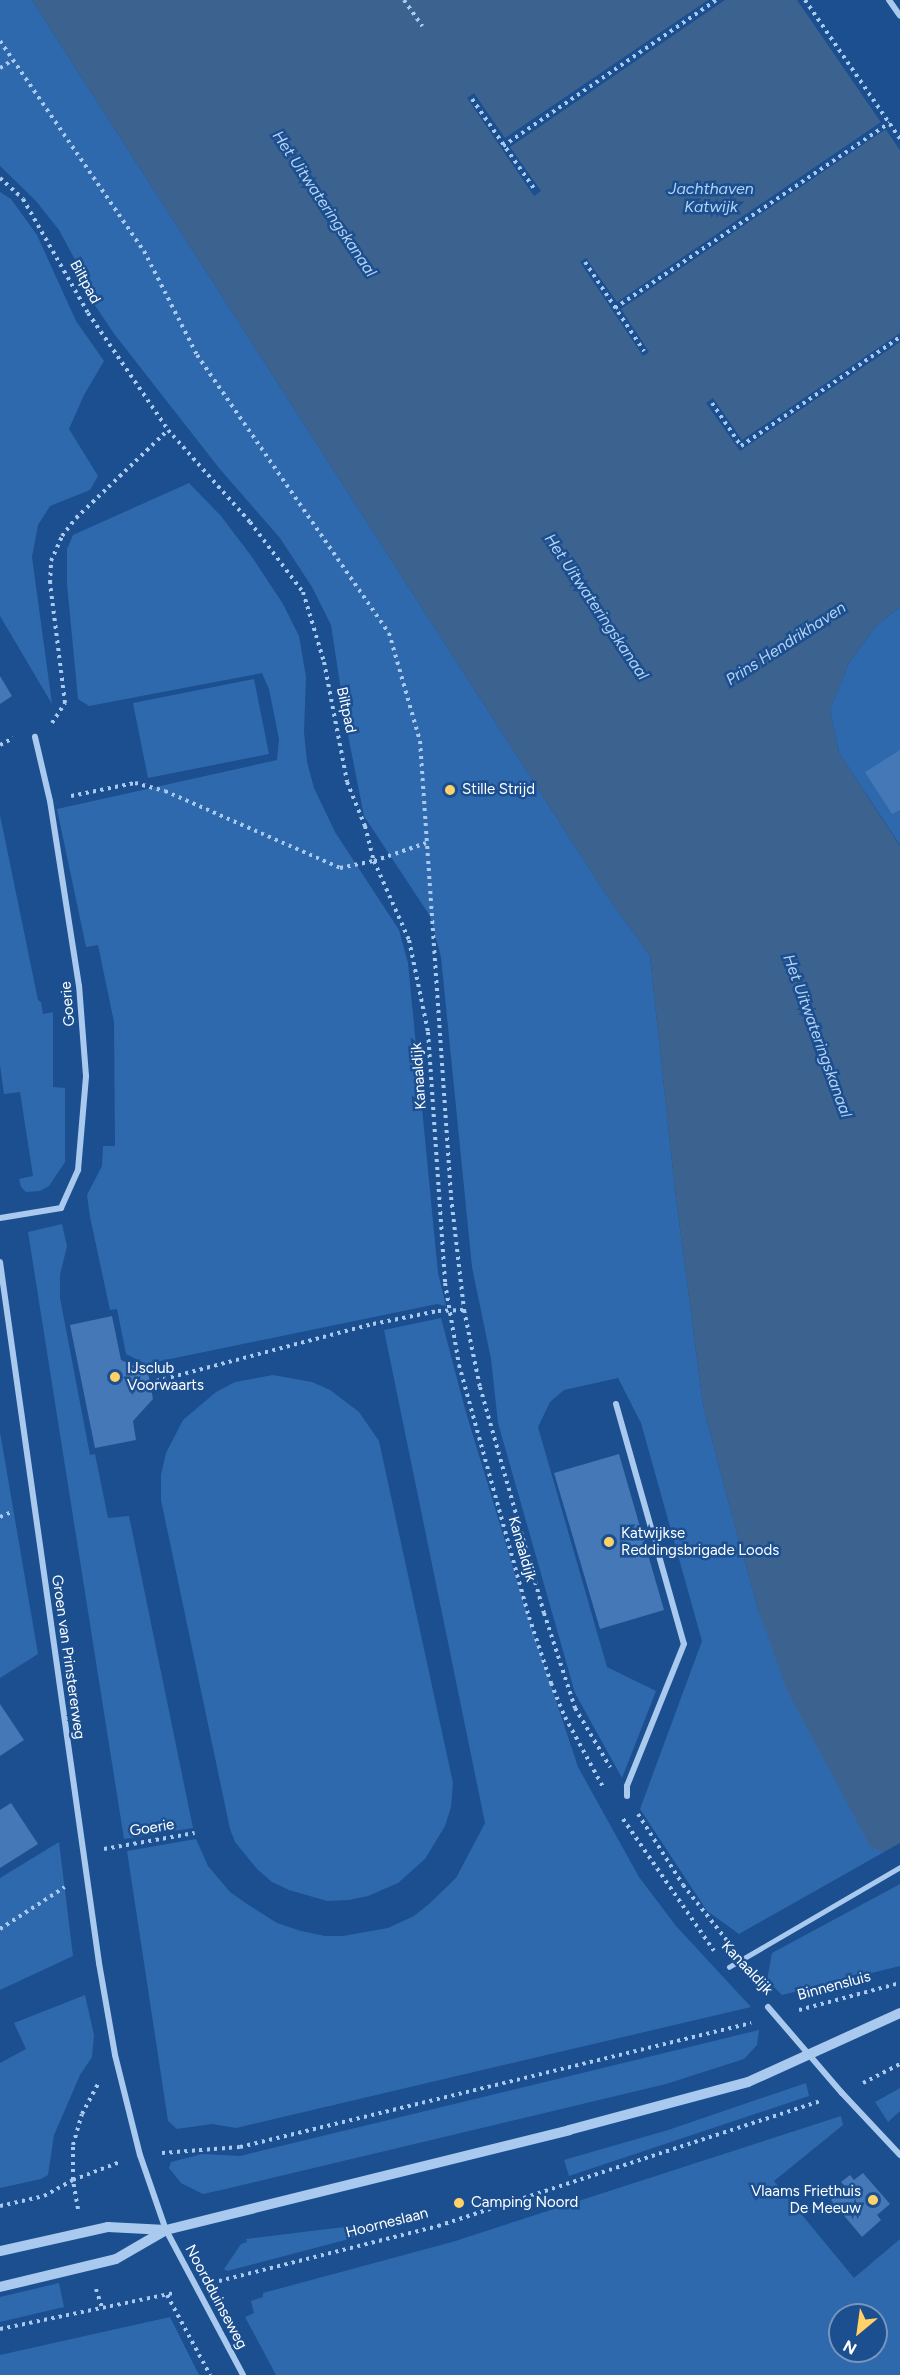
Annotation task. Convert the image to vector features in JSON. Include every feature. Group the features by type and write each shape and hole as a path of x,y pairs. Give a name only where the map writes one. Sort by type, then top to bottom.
{"street":[{"path":"889,0 900,16"},
{"name":"Goerie","path":"0,1218 61,1208 78,1170 86,1076 79,986 50,801 35,736"},
{"name":"Groen van Prinstererweg","path":"0,1262 86,1874 115,2055 140,2155 166,2230"},
{"path":"616,1404 684,1644 627,1786 627,1796"},
{"name":"Kanaaldijk","path":"768,2007 842,2093 900,2155"},
{"path":"0,2287 116,2259 166,2230 569,2130 747,2082 900,2013"},
{"path":"0,2251 108,2227 166,2230"},
{"name":"Noordduinseweg","path":"166,2230 243,2375"}],"lane":[{"path":"729,1967 900,1867"}],"path":[{"path":"404,0 422,26"},
{"path":"503,146 716,0"},
{"path":"805,0 900,139"},
{"name":"Kanaaldijk","path":"0,41 11,61 39,96 144,251 197,355 389,633 420,741 448,1125 451,1197 464,1310 480,1387 544,1613 575,1708 683,1885 741,1959"},
{"path":"0,68 11,61"},
{"path":"472,99 535,190"},
{"path":"615,308 889,123"},
{"name":"Biltpad","path":"0,178 23,199 88,313 168,430 250,522 303,592 324,662 347,782 365,826 374,861 409,940 428,1032"},
{"path":"585,262 644,351"},
{"path":"712,403 741,446 900,337"},
{"path":"64,703 50,583 51,561 62,536 76,518 168,430"},
{"path":"50,801 135,783 165,791 339,868 374,861 426,843"},
{"name":"Kanaaldijk","path":"428,1032 445,1283 459,1365 529,1617 565,1717 609,1796"},
{"path":"149,1383 373,1324 438,1311 464,1310"},
{"name":"Kanaaldijk","path":"621,1815 680,1904 729,1967"},
{"name":"Goerie","path":"113,1846 195,1833"},
{"path":"0,1929 86,1874"},
{"name":"Binnensluis","path":"776,2017 900,1983"},
{"path":"0,2206 44,2196 73,2180 140,2155 240,2147 776,2017"},
{"path":"79,2212 73,2180 72,2145 82,2114 115,2055"},
{"path":"842,2093 900,2064"},
{"name":"Hoorneslaan","path":"0,2329 167,2295 438,2226 842,2093"},
{"path":"167,2295 210,2375"}],"shaded area":[{"path":"0,0 32,0 605,893 650,956 675,1190 703,1405 759,1612 884,1852 900,1843 739,1934 707,1911 640,1809 702,1641 641,1423 618,1378 564,1390 550,1402 538,1427 607,1667 656,1691 622,1778 575,1693 498,1423 491,1359 472,1267 441,957 430,916 364,816 347,730 331,625 312,587 280,538 219,468 115,335 92,301 79,267 59,230 36,201 0,166"},
{"path":"0,192 11,199 37,235 76,321 104,361 84,395 69,429 98,476 90,490 50,506 38,525 32,557 52,704 0,616"},
{"path":"189,483 221,516 252,557 283,604 299,636 306,677 304,732 307,762 314,788 335,832 399,930 408,963 438,1273 446,1306 437,1304 146,1364 126,1354 117,1309 110,1310 90,1217 87,1195 102,1166 103,1146 115,1146 114,1022 98,945 86,947 57,809 277,760 279,739 269,689 262,673 89,706 78,699 67,584 67,549 73,535"},
{"path":"900,607 900,845 839,753 830,710 849,663 875,627"},
{"path":"254,679 269,754 148,778 133,703"},
{"path":"0,815 38,1000 41,1002 43,1014 53,1012 53,1087 65,1088 65,1162 49,1186 40,1191 26,1192 21,1187 19,1179 33,1176 20,1092 4,1094 0,1065"},
{"path":"62,1224 67,1246 60,1275 60,1298 90,1455 95,1454 108,1518 129,1516 193,1828 124,1839 28,1232"},
{"path":"441,1318 465,1409 525,1607 578,1767 639,1877 676,1926 751,2007 236,2128 212,2124 177,2129 168,2121 127,1851 196,1839 208,1866 230,1892 247,1904 277,1923 301,1931 325,1936 343,1936 388,1928 414,1916 456,1878 485,1823 384,1330"},
{"path":"273,1375 312,1382 330,1390 359,1412 379,1441 453,1783 451,1807 445,1826 425,1859 398,1883 368,1896 349,1900 327,1901 289,1890 272,1882 257,1869 235,1842 230,1829 161,1500 161,1475 166,1453 183,1420 216,1392 235,1382"},
{"path":"0,1432 38,1654 0,1678"},
{"path":"59,1842 73,1956 0,1990 0,1878"},
{"path":"900,1884 900,1966 782,1995 767,1980 772,1953"},
{"path":"85,1995 94,2035 92,2057 80,2075 54,2135 48,2175 41,2179 0,2188 0,2063 26,2049 14,2023"},
{"path":"759,2030 757,2045 744,2059 666,2084 230,2188 203,2194 181,2183 169,2168 171,2162 202,2154 240,2156"},
{"path":"806,2083 809,2096 569,2176 564,2160 668,2130"},
{"path":"900,2088 900,2111 888,2122 875,2102"},
{"path":"841,2116 843,2125 774,2181 854,2278 900,2239 900,2375 276,2375 245,2317 254,2313 251,2301 263,2297 263,2293 452,2242"},
{"path":"385,2222 387,2229 227,2271 224,2269 241,2244 247,2242 246,2239"},
{"path":"59,2283 64,2307 0,2322 0,2297"},
{"path":"170,2317 199,2375 0,2375 0,2355"}],"water":[{"path":"32,0 797,0 900,150 900,607 875,627 849,663 830,710 839,753 900,846 900,1843 884,1852 870,1846 787,1690 759,1612 703,1405 675,1190 650,956 605,893"}],"pier":[{"path":"708,0 725,0 510,147 541,191 534,196 467,98 474,93 505,138"},
{"path":"798,0 801,0 886,124 900,145 900,150 886,129 621,309 649,352 643,356 580,262 586,258 617,302 881,122"},
{"path":"900,333 900,342 740,451 706,403 713,398 742,440"}],"building":[{"path":"0,676 12,696 0,704"},
{"path":"900,750 900,810 892,814 865,772"},
{"name":"IJsclub Voorwaarts","path":"112,1316 121,1360 148,1372 153,1399 133,1421 136,1440 95,1448 70,1325"},
{"name":"Katwijkse Reddingsbrigade Loods","path":"619,1454 664,1610 600,1629 554,1473"},
{"path":"0,1704 24,1740 0,1756"},
{"path":"11,1803 38,1844 0,1868 0,1810"},
{"path":"863,2173 890,2204 877,2215 881,2220 862,2237 831,2200 846,2187 841,2182 850,2175 854,2180"}],"place":[{"name":"Stille Strijd","path":"450,790"},
{"name":"IJsclub Voorwaarts","path":"115,1377"},
{"name":"Katwijkse Reddingsbrigade Loods","path":"609,1542"},
{"name":"Vlaams Friethuis De Meeuw","path":"873,2200"},
{"name":"Camping Noord","path":"459,2203"}],"water label":[{"name":"Jachthaven Katwijk","path":"711,198"},
{"name":"Het Uitwateringskanaal","path":"324,204"},
{"name":"Het Uitwateringskanaal","path":"596,607"},
{"name":"Prins Hendrikhaven","path":"786,644"},
{"name":"Het Uitwateringskanaal","path":"817,1036"}]}
